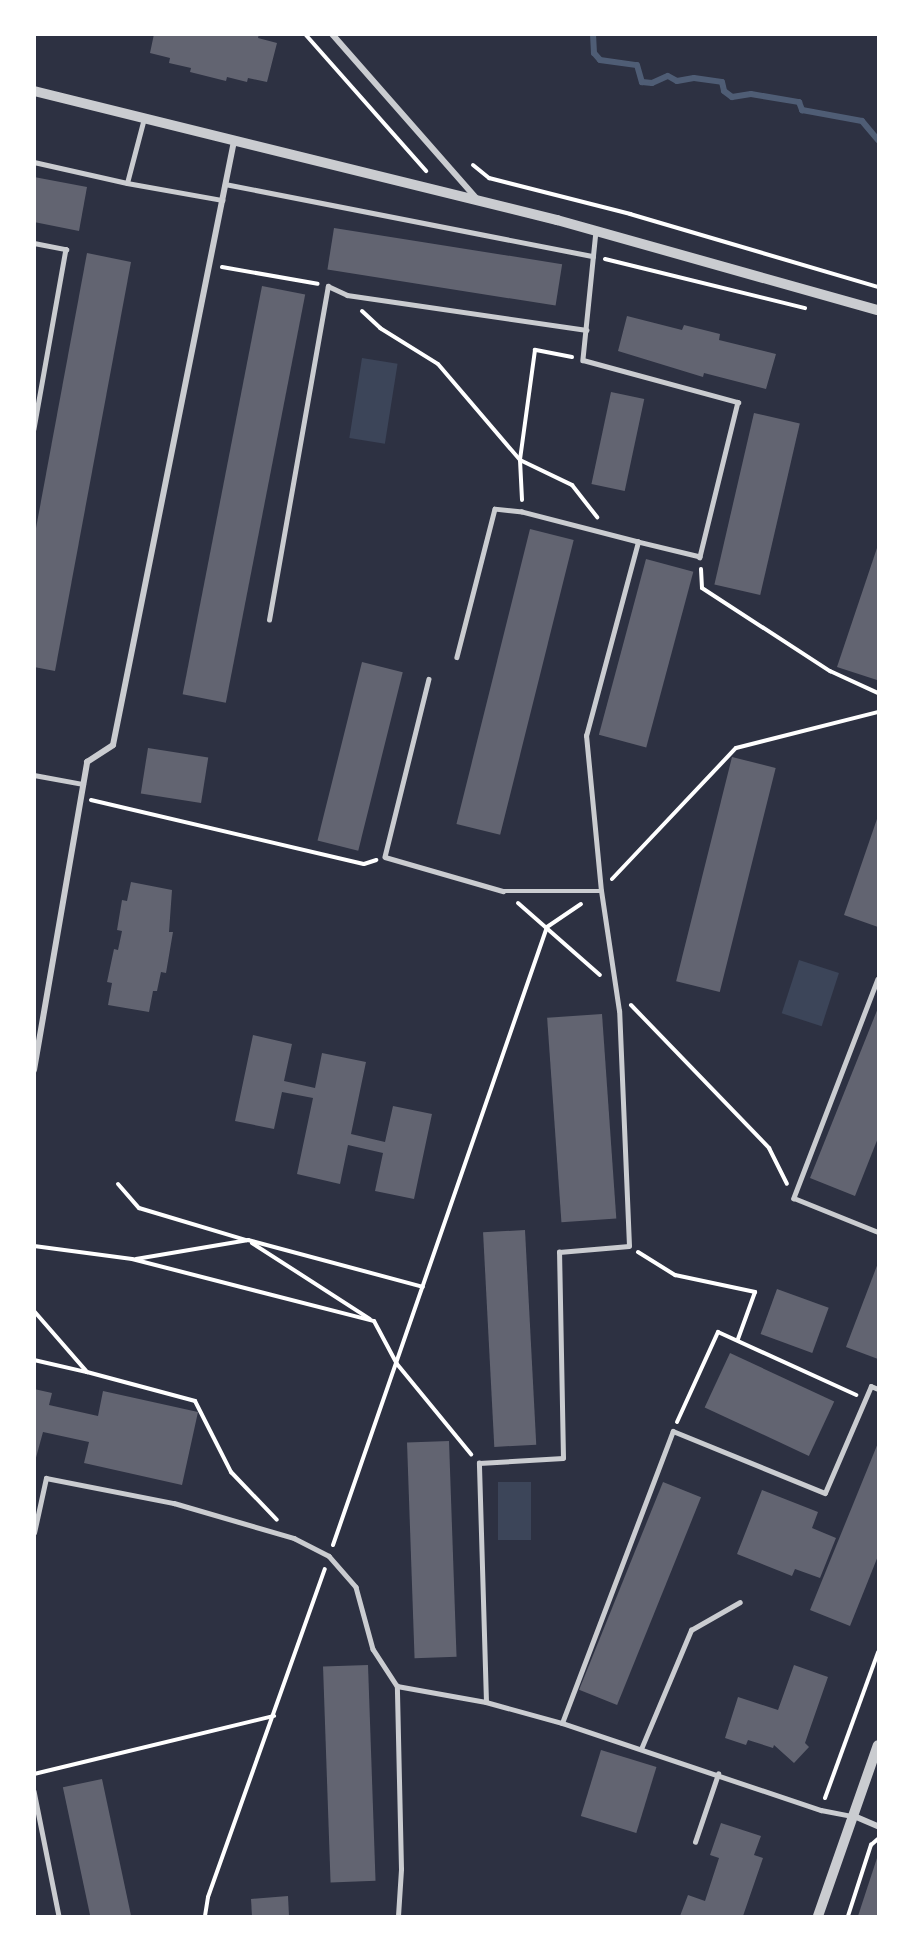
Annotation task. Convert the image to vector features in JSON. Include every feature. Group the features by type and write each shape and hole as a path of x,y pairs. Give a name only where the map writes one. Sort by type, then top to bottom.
{"street":[{"path":"332,34 478,200"},
{"path":"34,91 478,200 879,310"},
{"path":"34,1070 87,762 113,745 234,141"},
{"path":"818,1917 879,1745"},
{"path":"854,1816 879,1826"}],"lane":[{"path":"127,183 144,118"},
{"path":"34,162 127,183 222,200"},
{"path":"225,184 592,256"},
{"path":"457,657 495,509 522,512 700,557 738,402 584,360 596,231"},
{"path":"34,243 66,249 34,429"},
{"path":"269,620 328,286 347,295 586,330"},
{"path":"486,1702 479,1464 563,1458 559,1252 629,1246 615,988 601,891 586,736 638,542"},
{"path":"429,679 385,857 503,891 601,891"},
{"path":"34,775 83,784"},
{"path":"879,979 794,1198 879,1233"},
{"path":"562,1723 673,1431 825,1493 871,1386 879,1389"},
{"path":"34,1533 46,1478 174,1503 294,1538 329,1556 356,1587 373,1649 397,1686 401,1869 398,1917"},
{"path":"641,1749 691,1630 740,1602"},
{"path":"397,1686 486,1702 562,1723 821,1810 854,1816"},
{"path":"695,1842 718,1774"},
{"path":"34,1791 59,1917"}],"path":[{"path":"305,34 428,174"},
{"path":"473,165 489,178 630,214 879,286"},
{"path":"592,256 810,309"},
{"path":"209,264 328,286"},
{"path":"347,295 380,328 438,364 520,460 572,485 610,535"},
{"path":"522,512 520,460 535,350 584,360"},
{"path":"700,557 702,588 830,671 879,693"},
{"path":"205,1917 208,1897 274,1716 547,927 601,891 736,748 879,712"},
{"path":"81,798 364,864 385,857"},
{"path":"503,891 615,988 769,1148 794,1198"},
{"path":"118,1184 139,1208 423,1287"},
{"path":"132,1259 248,1240 374,1321 397,1364 479,1464"},
{"path":"34,1246 132,1259 374,1321"},
{"path":"629,1246 675,1275 755,1292 738,1339"},
{"path":"34,1311 87,1372"},
{"path":"673,1431 718,1332 738,1339 865,1399"},
{"path":"34,1360 195,1401 231,1472 294,1538"},
{"path":"821,1810 879,1652"},
{"path":"34,1773 274,1716"},
{"path":"848,1917 871,1845 879,1839"}],"shaded area":[{"path":"362,358 398,364 385,444 349,438"},
{"path":"799,960 839,973 822,1026 782,1013"},
{"path":"498,1482 531,1482 531,1540 498,1540"}],"building":[{"path":"154,34 259,34 258,38 277,43 267,82 248,78 247,82 227,77 226,81 190,72 191,68 169,63 170,58 150,53"},
{"path":"34,177 87,187 79,231 34,222"},
{"path":"334,228 562,264 556,306 327,269"},
{"path":"87,253 131,262 55,671 34,667 34,539"},
{"path":"262,286 305,294 226,703 183,694"},
{"path":"627,316 682,330 684,325 720,334 719,340 776,354 766,389 704,373 703,377 618,351"},
{"path":"611,392 644,399 625,491 591,484"},
{"path":"754,413 800,424 760,595 714,584"},
{"path":"530,529 574,540 500,835 456,824"},
{"path":"878,545 878,677 877,680 837,667"},
{"path":"646,559 693,572 646,747 599,735"},
{"path":"362,662 403,672 358,851 317,841"},
{"path":"148,748 208,758 201,803 141,793"},
{"path":"732,757 776,768 720,992 676,981"},
{"path":"878,816 878,927 844,915"},
{"path":"131,882 172,890 169,932 173,932 166,973 161,972 157,991 153,991 149,1012 108,1005 112,983 107,982 114,949 118,950 122,931 117,930 122,900 127,901"},
{"path":"878,1008 878,1138 855,1196 810,1178"},
{"path":"602,1014 616,1219 561,1222 547,1018"},
{"path":"253,1035 292,1044 284,1081 315,1088 322,1053 366,1062 351,1134 385,1142 393,1106 432,1114 414,1199 375,1191 383,1153 348,1145 340,1184 297,1174 313,1098 282,1092 274,1129 235,1121"},
{"path":"525,1230 536,1445 494,1447 483,1232"},
{"path":"878,1263 878,1359 846,1347"},
{"path":"777,1289 829,1308 812,1353 761,1334"},
{"path":"730,1353 834,1402 809,1456 705,1407"},
{"path":"34,1389 52,1393 49,1405 98,1416 103,1391 198,1412 182,1485 84,1463 89,1442 43,1432 34,1465"},
{"path":"449,1441 457,1657 415,1658 407,1442"},
{"path":"878,1443 878,1556 850,1626 810,1610"},
{"path":"663,1482 701,1497 617,1705 579,1690"},
{"path":"762,1490 818,1512 812,1528 836,1538 820,1578 795,1569 792,1576 737,1554"},
{"path":"368,1665 376,1881 331,1882 323,1667"},
{"path":"794,1665 828,1677 805,1743 809,1747 794,1763 774,1745 773,1748 748,1740 746,1745 725,1738 738,1697 778,1710"},
{"path":"601,1750 656,1767 636,1833 581,1816"},
{"path":"102,1779 131,1916 90,1916 63,1787"},
{"path":"721,1823 761,1836 754,1855 763,1858 743,1916 680,1916 688,1895 705,1901 719,1858 710,1855"},
{"path":"878,1855 878,1916 858,1916"},
{"path":"288,1896 289,1916 252,1916 251,1899"}],"waterway":[{"path":"593,34 594,53 600,60 637,65 642,82 652,83 668,76 677,81 694,78 722,82 724,91 732,97 751,94 799,102 802,110 862,121 878,140"}]}
